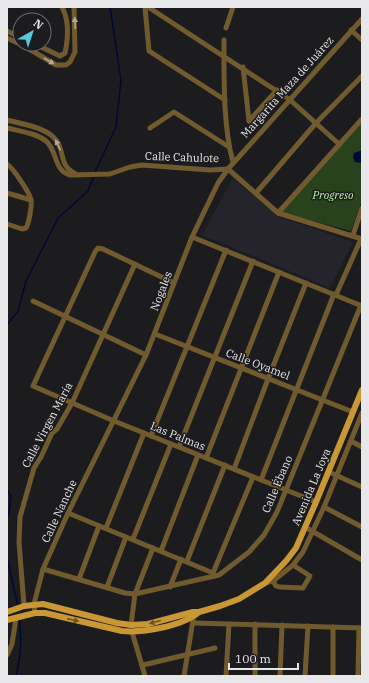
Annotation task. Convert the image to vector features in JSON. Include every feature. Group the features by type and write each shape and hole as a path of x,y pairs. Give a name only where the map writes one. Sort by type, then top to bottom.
{"main road":[{"name":"Avenida La Joya","path":"7,620 35,613 45,613 122,631 132,632 162,628 239,599 265,583 296,548 362,390"},
{"name":"Avenida La Joya","path":"7,612 20,607 34,604 44,604 117,623 131,625 148,624 195,616"}],"street":[{"path":"145,7 149,51 225,100"},
{"path":"148,7 290,99 339,144"},
{"path":"226,28 232,7"},
{"path":"63,8 69,13 73,8"},
{"path":"60,56 65,52 67,46 66,16 63,8"},
{"path":"7,38 56,65 68,64 75,52 73,8"},
{"name":"Margarita Maza de Juárez","path":"228,168 362,19"},
{"path":"351,30 362,40"},
{"path":"224,40 225,100 229,146 233,162"},
{"path":"52,52 60,56"},
{"path":"65,52 71,59"},
{"path":"60,56 60,62 63,65"},
{"path":"242,67 249,121 276,90"},
{"path":"256,193 316,123 362,76"},
{"path":"150,128 174,112 229,146"},
{"path":"7,120 38,128 49,134 60,146 66,167 69,171 81,176"},
{"path":"278,213 361,121"},
{"path":"7,128 40,137 52,149 60,169 65,174 81,176"},
{"path":"7,164 16,173 31,200 28,224 26,228 7,224"},
{"name":"Calle Cahulote","path":"81,176 107,174 142,165 210,170 228,168 278,213 361,239"},
{"name":"Nogales","path":"114,421 155,334 192,237 218,183 228,168"},
{"path":"7,193 31,200"},
{"path":"353,236 362,208"},
{"path":"192,237 362,306"},
{"path":"261,480 335,295 361,239"},
{"path":"64,316 94,252 98,248 104,249 174,283"},
{"path":"151,436 226,250"},
{"path":"178,447 253,261"},
{"name":"Calle Virgen María","path":"20,607 20,517 34,468 52,433 57,429 72,403 135,264"},
{"path":"206,458 279,272"},
{"path":"234,469 306,283"},
{"path":"34,301 146,355"},
{"name":"Calle Ébano","path":"43,569 135,594 170,587 214,574 219,575 226,571 249,552 259,540 277,512 362,306"},
{"name":"Las Palmas","path":"64,316 32,386 114,421 316,502"},
{"name":"Calle Oyamel","path":"155,334 353,412"},
{"name":"Avenida La Joya","path":"265,583 273,581 292,565 303,552 338,475 362,413"},
{"name":"Calle Nanche","path":"35,613 34,604 43,569 68,513 114,421"},
{"path":"106,528 144,433"},
{"path":"351,441 362,448"},
{"path":"133,540 171,444"},
{"path":"161,551 198,455"},
{"path":"187,561 225,466"},
{"path":"329,472 362,487"},
{"path":"68,513 187,561 214,574 253,477"},
{"path":"324,507 362,527"},
{"path":"79,579 99,526"},
{"path":"305,527 362,560"},
{"path":"107,587 126,537"},
{"path":"131,625 135,594 153,548"},
{"path":"170,587 181,559"},
{"path":"273,581 276,586 279,587 303,588 310,576 292,565"},
{"path":"184,676 195,616 229,624 361,628 358,676"},
{"path":"7,655 12,644 18,617"},
{"path":"226,676 229,624"},
{"path":"255,624 255,676"},
{"path":"280,676 282,625"},
{"path":"305,676 308,626"},
{"path":"333,627 333,676"},
{"path":"132,632 146,676"},
{"path":"143,665 215,648"}],"shaded area":[{"path":"233,178 277,216 353,242 330,288 202,235"}],"green space":[{"name":"Progreso","path":"360,124 362,125 362,200 351,231 279,212"}],"water":[{"path":"362,151 362,163 355,162 353,157 354,153"}],"waterway":[{"path":"95,172 116,127 121,80 110,7"},
{"path":"7,325 18,311 26,281 58,218 88,191 94,176"},
{"path":"7,490 11,496 7,519"},
{"path":"7,557 18,607"},
{"path":"16,676 20,648 19,619"}]}
